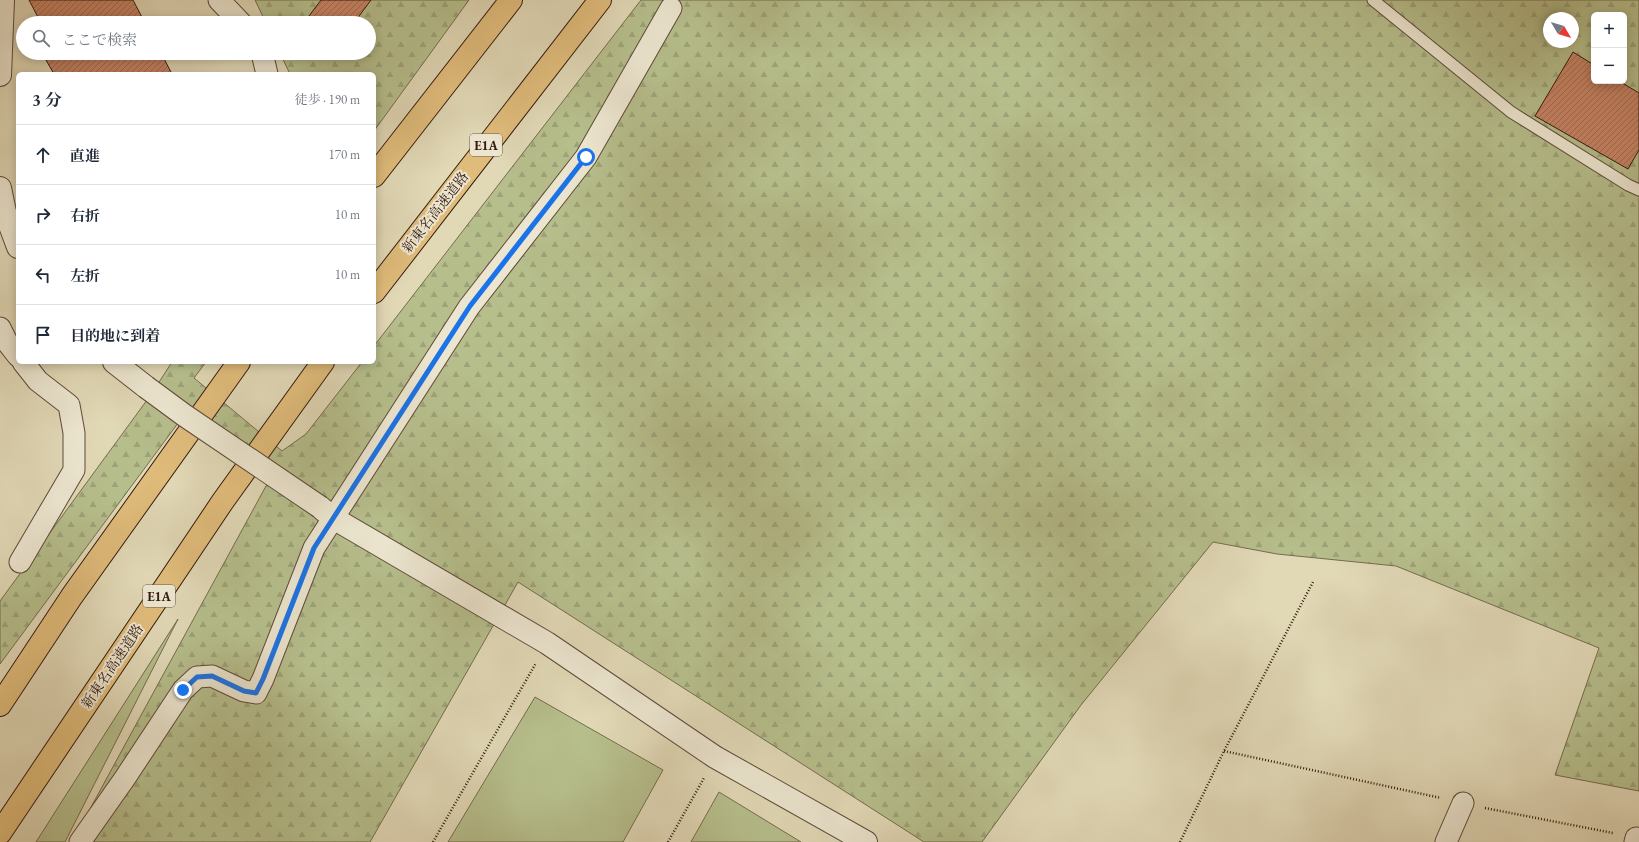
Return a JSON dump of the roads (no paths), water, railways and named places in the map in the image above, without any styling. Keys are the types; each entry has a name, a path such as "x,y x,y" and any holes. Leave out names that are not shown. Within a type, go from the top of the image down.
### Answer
{"highway":[{"path":"376,173 511,0"},
{"name":"新東名高速道路","path":"376,289 600,0"},
{"path":"0,705 72,596 238,364"},
{"name":"新東名高速道路","path":"0,833 223,501 322,364"}],"street":[{"path":"0,75 3,0"},
{"path":"226,3 236,16"},
{"path":"80,842 125,778 183,690 197,677 212,676 244,691 256,693 266,672 314,548 326,512 470,306 586,157 671,8"},
{"path":"264,60 267,72"},
{"path":"0,188 5,212 16,242"},
{"path":"0,328 7,342 16,353"},
{"path":"20,562 74,470 74,433 69,405 38,381 25,364"},
{"path":"117,364 184,415 326,512 547,643 715,757 866,842"},
{"path":"1446,842 1463,803"}],"lane":[{"path":"1373,0 1511,112 1639,190"}]}
